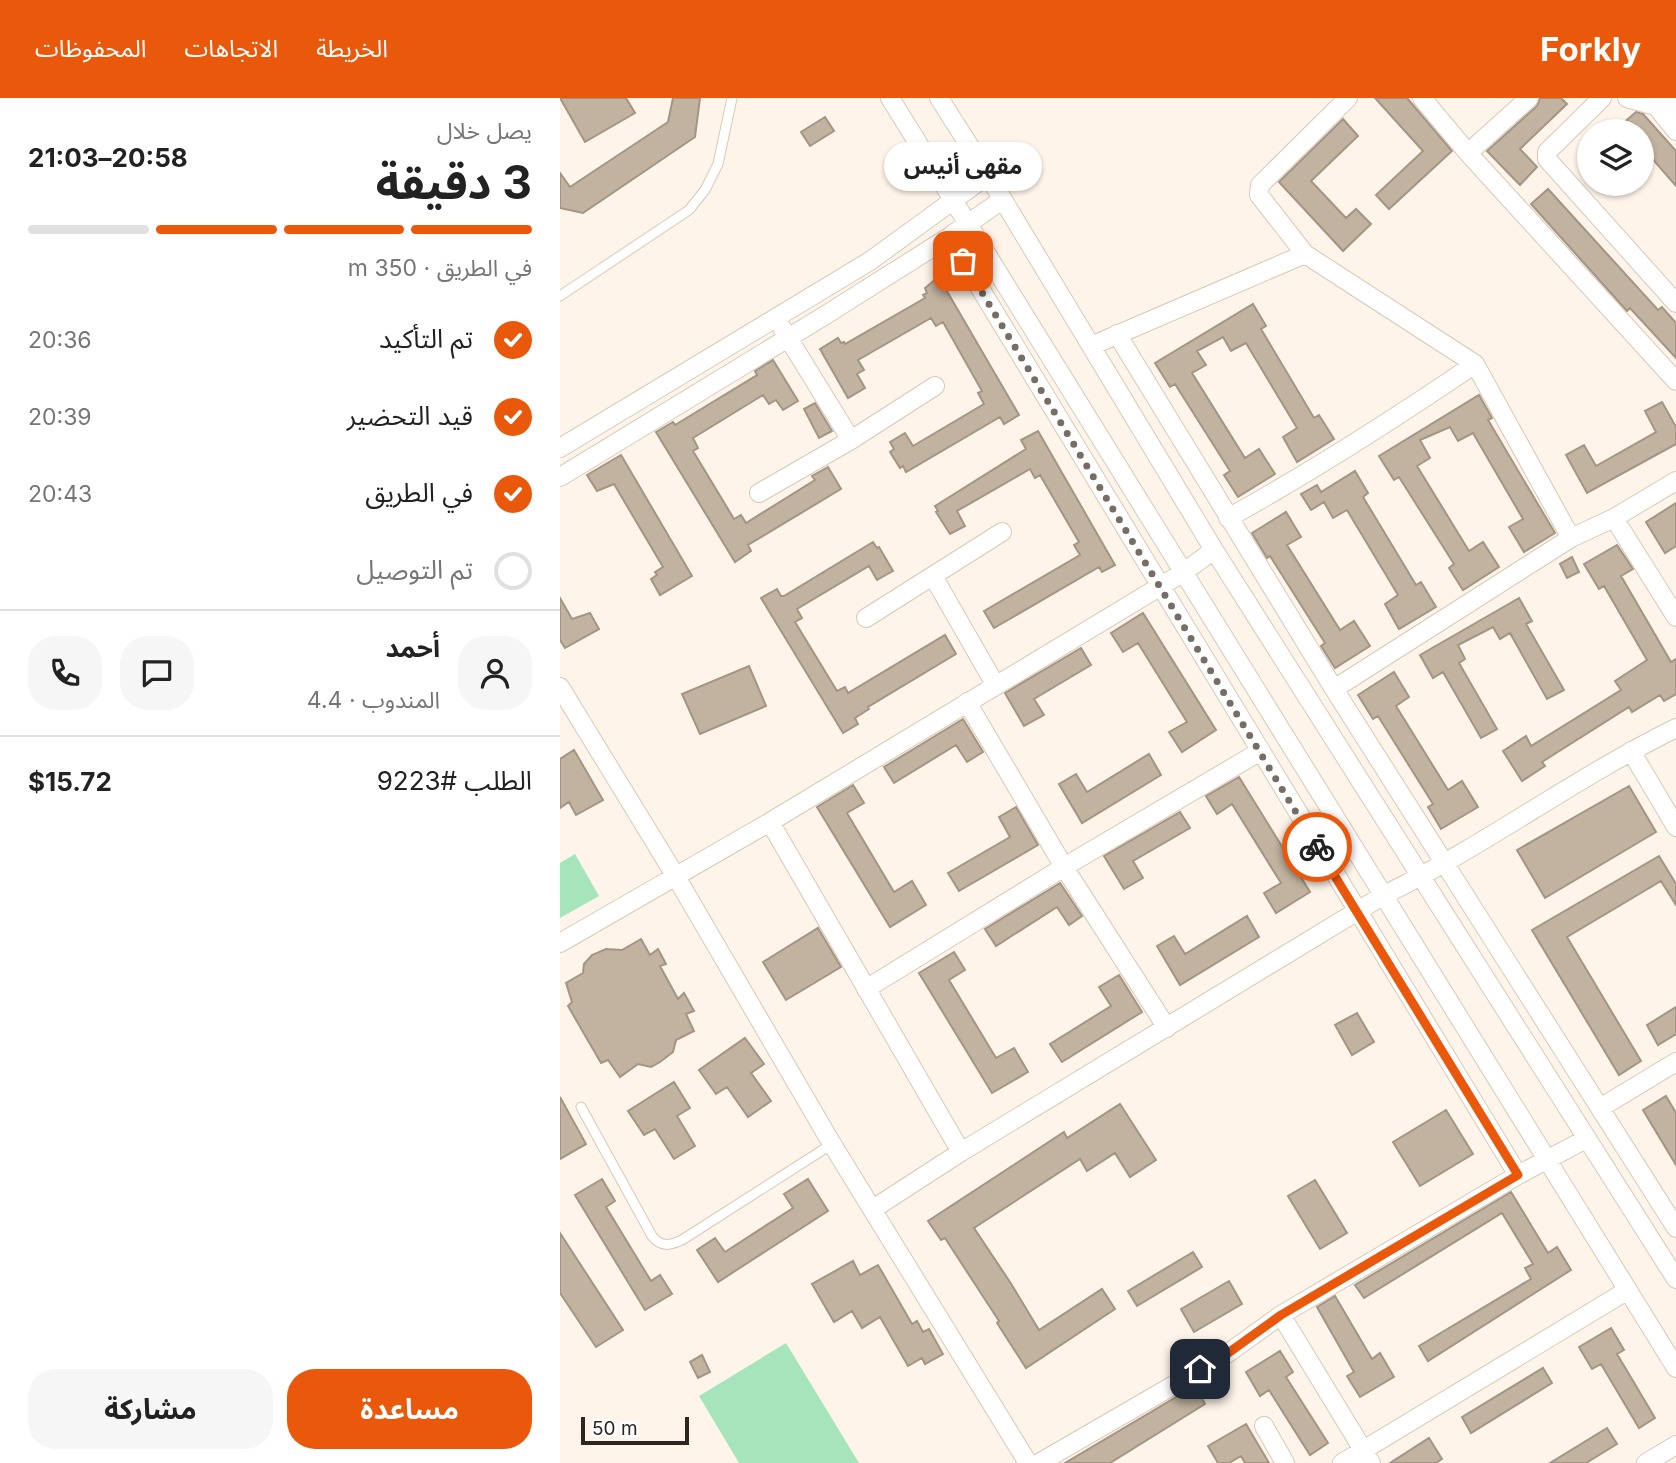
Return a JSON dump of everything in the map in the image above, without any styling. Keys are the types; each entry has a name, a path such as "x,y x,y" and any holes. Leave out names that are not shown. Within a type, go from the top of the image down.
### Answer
{"street":[{"path":"890,98 1676,1368"},
{"path":"939,98 1214,550 1676,1279"},
{"path":"1348,98 1260,185 1259,195 1305,254 1475,364 1572,538"},
{"path":"1422,98 1468,153 1676,381"},
{"path":"1468,153 1529,98"},
{"path":"1602,98 1547,152 1547,159 1676,303"},
{"path":"1628,98 1656,106 1676,107"},
{"path":"1656,106 1676,131"},
{"path":"560,447 870,261 988,175"},
{"path":"560,477 949,237 1002,200"},
{"path":"949,237 1158,586 1518,1175"},
{"path":"1091,346 1305,254"},
{"path":"776,319 851,440"},
{"path":"1117,334 1334,689 1676,1228"},
{"path":"1228,518 1298,480 1359,442 1475,364"},
{"path":"760,493 851,440 935,386"},
{"path":"1334,689 1572,538 1614,518 1676,481"},
{"path":"1614,518 1676,617"},
{"path":"866,618 1003,532"},
{"path":"560,943 770,822 1184,572 1214,550"},
{"path":"933,576 996,686"},
{"path":"560,687 675,875 831,1144 1028,1463"},
{"path":"967,702 1064,867 1167,1028"},
{"path":"873,1209 961,1152 1384,895 1422,876 1631,751 1676,728"},
{"path":"1631,751 1676,827"},
{"path":"866,989 1064,867 1259,752"},
{"path":"770,822 961,1152"},
{"path":"1600,1108 1676,1062"},
{"path":"1038,1463 1224,1356 1281,1315 1518,1175 1586,1139"},
{"path":"1342,1463 1367,1457 1628,1290"},
{"path":"1281,1315 1367,1457"},
{"path":"1264,1426 1286,1463"},
{"path":"1646,1463 1676,1445"}],"lane":[{"path":"560,296 689,210 705,190 718,164 732,98"},
{"path":"581,1107 652,1236 666,1245 682,1240 831,1144"}],"green space":[{"path":"575,854 599,896 560,918 560,863"},
{"path":"786,1343 859,1463 739,1463 699,1396"}],"building":[{"path":"560,98 626,98 635,113 585,142"},
{"path":"673,98 700,98 695,137 583,213 560,208 560,173 570,187 668,122"},
{"path":"1375,98 1407,98 1452,151 1389,209 1376,195 1423,151"},
{"path":"1540,98 1561,98 1567,104 1520,149 1537,167 1520,185 1487,151 1537,106"},
{"path":"1636,112 1647,119 1628,119"},
{"path":"825,117 834,131 810,146 801,132"},
{"path":"1343,119 1358,136 1311,181 1346,218 1356,209 1371,224 1343,251 1279,182"},
{"path":"1654,126 1676,151 1676,186 1654,161"},
{"path":"1548,189 1658,310 1662,307 1676,323 1676,358 1630,308 1627,311 1531,204"},
{"path":"936,279 941,281 1019,415 1004,424 1000,417 906,472 903,466 900,468 890,452 894,449 890,442 905,433 913,446 984,404 978,393 982,391 943,322 936,326 931,318 858,360 864,370 857,374 865,388 848,398 820,349 838,338 845,344 925,298 925,288"},
{"path":"1253,304 1266,326 1261,329 1314,418 1319,415 1334,439 1297,462 1283,437 1297,428 1246,343 1231,351 1223,337 1197,351 1206,365 1192,373 1245,458 1259,449 1275,474 1238,497 1224,475 1230,471 1175,384 1170,387 1155,363"},
{"path":"773,360 798,401 783,410 776,400 769,404 763,395 693,438 698,448 693,451 734,519 741,515 746,523 815,480 812,476 828,467 841,489 748,545 751,551 735,562 656,432 673,422 675,425 757,375 755,371"},
{"path":"1479,395 1492,418 1488,420 1555,533 1524,552 1509,527 1523,519 1473,433 1458,441 1450,427 1420,440 1430,458 1417,466 1469,551 1483,542 1499,567 1463,590 1449,568 1454,564 1399,477 1394,480 1379,456"},
{"path":"1662,402 1676,427 1676,444 1587,493 1566,455 1584,445 1596,466 1656,432 1645,411"},
{"path":"815,403 832,431 819,438 804,409"},
{"path":"1038,431 1115,565 1102,572 1099,567 994,628 984,611 1080,555 1074,545 1079,542 1040,475 1035,478 1030,469 957,511 965,526 950,534 935,506 1026,449 1021,440"},
{"path":"621,455 692,576 660,595 651,579 657,575 655,572 663,567 614,484 597,491 587,475"},
{"path":"1355,471 1368,493 1363,497 1416,585 1421,582 1436,607 1399,629 1385,604 1398,595 1347,510 1333,518 1324,502 1311,510 1301,494 1317,485 1321,492"},
{"path":"1676,503 1676,546 1665,553 1646,522"},
{"path":"1286,512 1301,537 1287,545 1340,630 1354,621 1370,646 1335,668 1321,646 1325,643 1270,556 1267,558 1252,533"},
{"path":"873,542 879,547 893,571 877,580 869,566 797,609 802,618 795,622 837,691 845,687 848,693 945,635 956,654 868,707 869,709 855,718 858,724 843,733 761,598 777,589 781,596 784,596"},
{"path":"1617,545 1633,569 1621,576 1671,662 1676,659 1676,694 1664,701 1660,695 1632,712 1629,707 1542,762 1545,766 1522,781 1503,751 1526,736 1531,746 1621,690 1615,681 1647,660 1604,586 1599,589 1584,564"},
{"path":"1572,557 1579,572 1567,578 1560,564"},
{"path":"560,598 572,619 590,613 599,629 565,648 560,640"},
{"path":"1519,598 1532,621 1526,624 1564,690 1547,699 1510,633 1500,639 1493,627 1458,645 1465,659 1459,663 1497,729 1481,738 1443,672 1433,678 1420,655"},
{"path":"1143,613 1216,730 1182,752 1169,732 1187,722 1138,643 1123,652 1111,633"},
{"path":"1081,648 1091,665 1034,699 1044,715 1024,726 1005,693"},
{"path":"749,666 766,706 700,734 682,694"},
{"path":"1394,672 1409,697 1396,706 1448,790 1462,781 1478,807 1441,829 1428,807 1433,804 1378,716 1373,719 1358,695"},
{"path":"963,719 983,752 967,762 956,745 894,783 884,767"},
{"path":"574,750 603,800 576,815 569,802 560,808 560,759"},
{"path":"1149,754 1161,775 1082,823 1059,784 1076,774 1087,792"},
{"path":"1239,777 1310,892 1276,913 1264,893 1281,883 1232,804 1217,814 1206,796"},
{"path":"853,785 864,803 847,813 894,892 912,881 926,905 890,927 817,807"},
{"path":"1629,786 1656,832 1545,898 1517,850"},
{"path":"1016,807 1038,845 959,891 948,873 1010,837 999,817"},
{"path":"1180,812 1190,828 1133,861 1143,878 1124,889 1104,856"},
{"path":"1659,856 1676,884 1676,905 1661,881 1567,937 1641,1061 1619,1075 1532,930"},
{"path":"1060,883 1082,916 1069,925 1057,907 996,946 985,929"},
{"path":"1247,916 1259,937 1180,985 1157,946 1174,936 1185,954"},
{"path":"818,928 841,967 786,1000 763,962"},
{"path":"641,939 650,955 658,949 666,964 660,966 678,999 684,993 694,1011 686,1014 694,1031 676,1040 673,1052 660,1062 651,1067 638,1064 620,1077 608,1060 601,1063 568,1006 572,1002 566,983 583,973 584,964 592,955 606,949 622,950"},
{"path":"954,952 965,970 949,980 996,1058 1014,1048 1028,1072 992,1093 919,973"},
{"path":"1119,975 1142,1012 1062,1062 1050,1044 1111,1006 1099,987"},
{"path":"1676,1007 1676,1034 1658,1045 1647,1025"},
{"path":"1357,1013 1374,1042 1352,1055 1335,1025"},
{"path":"745,1038 764,1064 751,1073 771,1101 748,1117 727,1087 716,1094 699,1070"},
{"path":"674,1082 690,1108 677,1116 695,1146 674,1159 655,1129 644,1135 628,1111"},
{"path":"1666,1096 1676,1113 1676,1165 1643,1110"},
{"path":"560,1097 586,1144 560,1159"},
{"path":"1120,1104 1156,1160 1130,1177 1115,1153 1087,1171 1080,1159 974,1228 1039,1330 1102,1289 1115,1309 1026,1368 945,1238 941,1240 928,1221 1064,1132 1067,1138"},
{"path":"1446,1110 1473,1154 1420,1186 1393,1142"},
{"path":"602,1179 615,1201 606,1207 651,1281 660,1275 672,1294 645,1310 575,1195"},
{"path":"808,1179 828,1211 718,1282 697,1250 715,1238 725,1252 793,1208 784,1194"},
{"path":"1315,1180 1347,1233 1320,1249 1288,1196"},
{"path":"1511,1192 1548,1253 1557,1247 1571,1270 1428,1361 1419,1346 1531,1279 1525,1268 1533,1264 1502,1213 1364,1298 1355,1285"},
{"path":"560,1233 623,1330 596,1347 560,1293"},
{"path":"1193,1252 1202,1267 1137,1306 1128,1291"},
{"path":"853,1261 860,1275 878,1265 912,1324 917,1321 923,1332 929,1329 943,1354 925,1364 922,1358 908,1366 880,1317 862,1328 852,1311 834,1322 812,1284"},
{"path":"1229,1281 1242,1304 1194,1332 1181,1309"},
{"path":"1335,1296 1372,1359 1380,1353 1394,1377 1360,1397 1347,1376 1354,1372 1317,1307"},
{"path":"1611,1328 1624,1350 1617,1354 1655,1418 1639,1428 1601,1364 1592,1369 1579,1347"},
{"path":"1280,1351 1293,1372 1286,1377 1328,1443 1310,1455 1269,1390 1260,1396 1246,1372"},
{"path":"702,1355 710,1372 698,1378 690,1362"},
{"path":"1543,1368 1552,1383 1471,1433 1462,1417"},
{"path":"1195,1386 1205,1404 1110,1463 1065,1463"},
{"path":"1246,1424 1269,1463 1245,1463 1241,1456 1229,1463 1218,1463 1208,1446"},
{"path":"1607,1428 1617,1444 1586,1463 1550,1463"},
{"path":"1429,1438 1442,1459 1436,1463 1390,1463"}],"way so far":[{"path":"963,261 1317,847"}],"place":[{"name":"مقهى أنيس","path":"963,261"}],"route":[{"path":"1200,1369 1224,1356 1281,1315 1518,1175 1317,847"}]}
